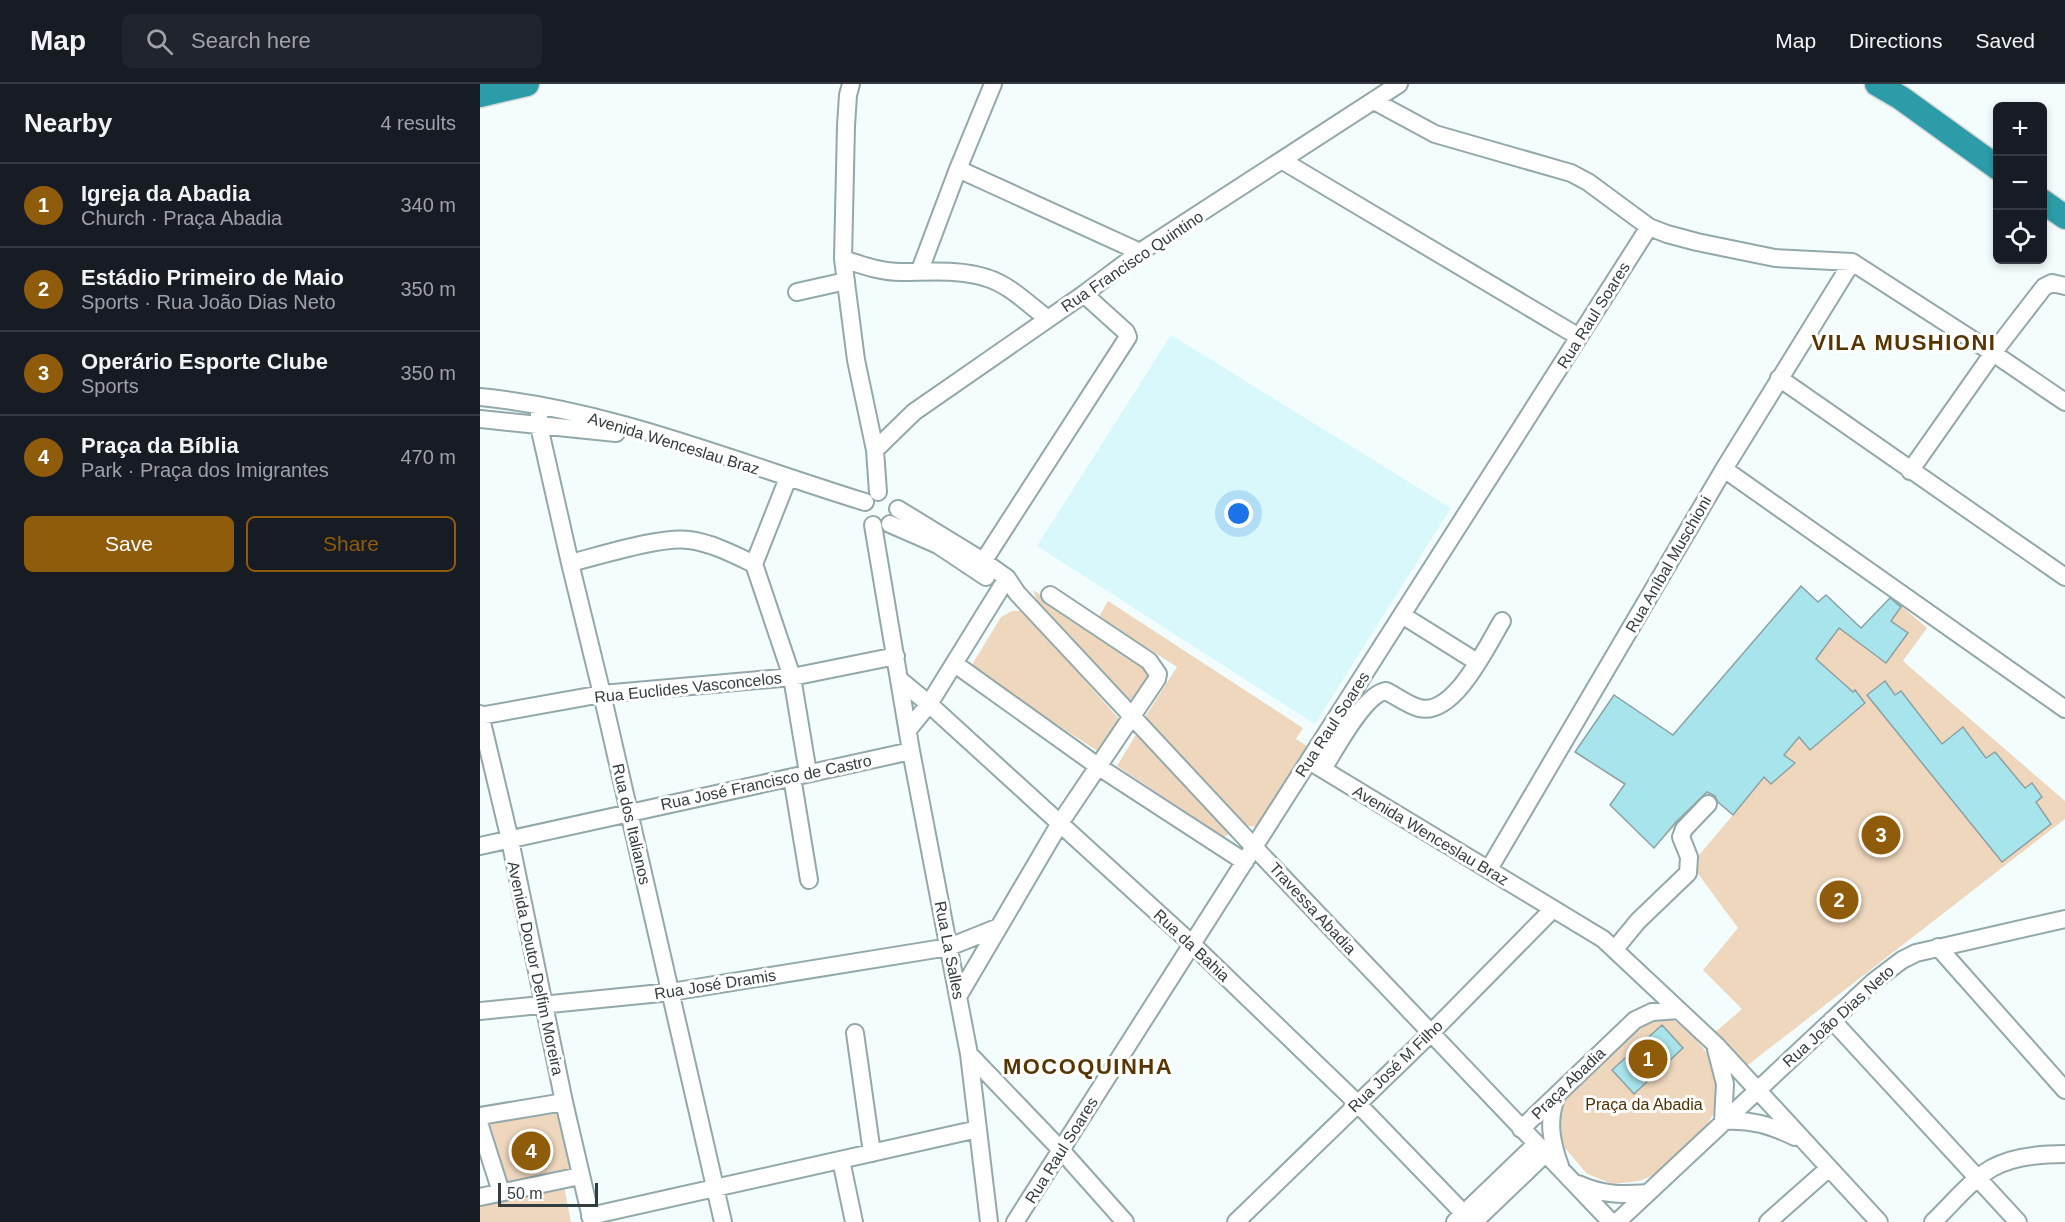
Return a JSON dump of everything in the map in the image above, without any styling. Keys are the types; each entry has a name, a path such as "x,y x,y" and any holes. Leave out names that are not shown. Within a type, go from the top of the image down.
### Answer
{"highway":[{"path":"480,94 527,84"},
{"path":"1877,84 1893,91 1993,164"},
{"path":"2047,204 2065,217"}],"street":[{"name":"Rua La Salles","path":"851,84 846,126 843,259 856,360 875,450 878,511 896,656 911,751 969,1054 989,1222"},
{"path":"921,270 958,169 993,84"},
{"name":"Rua Francisco Quintino","path":"875,450 914,412 1084,294 1140,252 1399,84"},
{"path":"1374,100 1434,134 1571,173 1588,182 1649,227 1697,242 1749,254 1775,258 1852,262 2065,402"},
{"path":"1283,161 1579,337"},
{"path":"958,169 1140,252"},
{"name":"Rua Raul Soares","path":"1016,1222 1254,847 1316,765 1402,615 1649,227"},
{"path":"843,259 876,270 900,272 921,270 987,278 1001,284 1048,319"},
{"name":"Rua Aníbal Muschioni","path":"1489,869 1724,469 1852,262"},
{"path":"796,292 846,281"},
{"path":"1910,471 1993,353 2044,287 2052,283 2065,286"},
{"path":"980,566 1128,337 1126,332 1084,294"},
{"path":"1779,378 2065,578"},
{"name":"Avenida Wenceslau Braz","path":"480,397 539,406 624,424 786,483"},
{"name":"Rua dos Italianos","path":"539,406 538,426 723,1222"},
{"name":"Avenida Wenceslau Braz","path":"480,418 538,426 621,433 878,511 980,566"},
{"path":"1724,469 2065,709"},
{"path":"786,483 754,564 792,677 809,880"},
{"path":"570,563 670,540 688,540 721,549 754,564"},
{"name":"Travessa Abadia","path":"980,566 1017,593 1254,847 1611,1222"},
{"path":"908,730 929,704 955,664 1004,582"},
{"path":"959,995 1060,823 1100,767 1157,679 1157,670 1149,661 1050,595"},
{"path":"1402,615 1477,662"},
{"path":"1316,765 1378,693 1386,691 1419,708 1432,708 1443,704 1466,681 1502,621"},
{"name":"Rua Euclides Vasconcelos","path":"480,715 602,694 792,677 896,656"},
{"path":"955,664 1100,767 1245,862"},
{"name":"Rua da Bahia","path":"900,680 1192,944 1357,1103 1466,1220"},
{"name":"Avenida Doutor Delfim Moreira","path":"480,715 510,840 579,1176 591,1219"},
{"name":"Rua José Francisco de Castro","path":"480,846 911,751"},
{"name":"Avenida Wenceslau Braz","path":"1316,765 1582,925 1615,949 1679,1010"},
{"path":"1615,949 1638,921 1688,873 1689,857 1681,837 1684,829 1708,804"},
{"name":"Rua José M Filho","path":"1236,1222 1431,1033 1553,909"},
{"name":"Rua João Dias Neto","path":"1723,1121 1873,982 1902,960 1916,953 1938,947 2065,919"},
{"name":"Rua José Dramis","path":"480,1011 671,992 949,947 999,927"},
{"path":"1938,947 2065,1090"},
{"path":"1679,1010 1716,1045 1879,1222"},
{"name":"Praça Abadia","path":"1521,1129 1635,1020 1652,1012 1679,1010"},
{"path":"1832,1020 2018,1222"},
{"path":"855,1033 872,1153"},
{"path":"1716,1045 1725,1084 1723,1121"},
{"path":"969,1054 1061,1150 1125,1222"},
{"path":"1557,1094 1551,1109 1550,1133 1561,1168"},
{"path":"480,1116 564,1102"},
{"path":"1617,1222 1723,1121 1760,1122 1803,1141"},
{"path":"480,1126 501,1192"},
{"path":"591,1219 715,1188 978,1129"},
{"path":"1466,1220 1541,1148"},
{"path":"1933,1222 1978,1178 1993,1168 2044,1155 2065,1154"},
{"path":"841,1160 855,1222"},
{"path":"1768,1222 1829,1168"},
{"path":"480,1197 579,1176"},
{"path":"1574,1182 1595,1192 1647,1193"}],"shaded area":[{"path":"1171,335 1451,508 1315,724 1037,546"}],"green space":[{"path":"1801,586 1818,602 1826,595 1861,628 1891,597 1927,628 1903,661 2065,801 2065,819 1744,1068 1712,1035 1742,1009 1703,970 1738,928 1696,871 1694,861 1733,815 1707,793 1654,848 1610,805 1624,784 1575,752 1614,695 1673,735"},
{"path":"1033,590 1145,667 1151,679 1135,700 1126,699 1038,604"},
{"path":"1108,601 1303,728 1296,739 1312,749 1259,827 1245,824 1145,717 1177,667 1099,617"},
{"path":"1012,611 1021,611 1028,617 1121,721 1102,754 970,668 1001,617"},
{"path":"1138,731 1227,829 1228,835 1224,837 1117,766"},
{"name":"Praça da Abadia","path":"1673,1020 1688,1029 1714,1062 1719,1104 1705,1128 1657,1174 1639,1181 1613,1184 1587,1174 1565,1148 1558,1130 1559,1106 1638,1029 1654,1021"},
{"path":"564,1102 580,1176 501,1192 480,1116"},
{"path":"564,1186 571,1222 480,1222 480,1204"}],"building":[{"path":"1801,586 1818,602 1826,595 1861,628 1890,598 1901,607 1891,621 1908,633 1886,663 1839,628 1816,659 1853,692 1855,690 1865,703 1810,750 1799,737 1784,755 1795,763 1771,784 1764,777 1733,815 1718,802 1715,796 1707,792 1676,822 1654,848 1610,805 1625,784 1575,752 1614,695 1673,735"},
{"path":"1885,681 1895,695 1901,691 1942,744 1963,727 1986,758 1995,752 2025,788 2032,783 2042,797 2036,802 2051,824 2002,862 1867,695"},
{"path":"1662,1025 1683,1048 1634,1094 1612,1070"}],"place":[{"name":"Operário Esporte Clube","path":"1881,835"},
{"name":"Estádio Primeiro de Maio","path":"1839,900"},
{"name":"Igreja da Abadia","path":"1648,1059"},
{"name":"Praça da Bíblia","path":"531,1151"}],"district":[{"name":"VILA MUSHIONI","path":"1904,342"},
{"name":"MOCOQUINHA","path":"1088,1066"}]}
